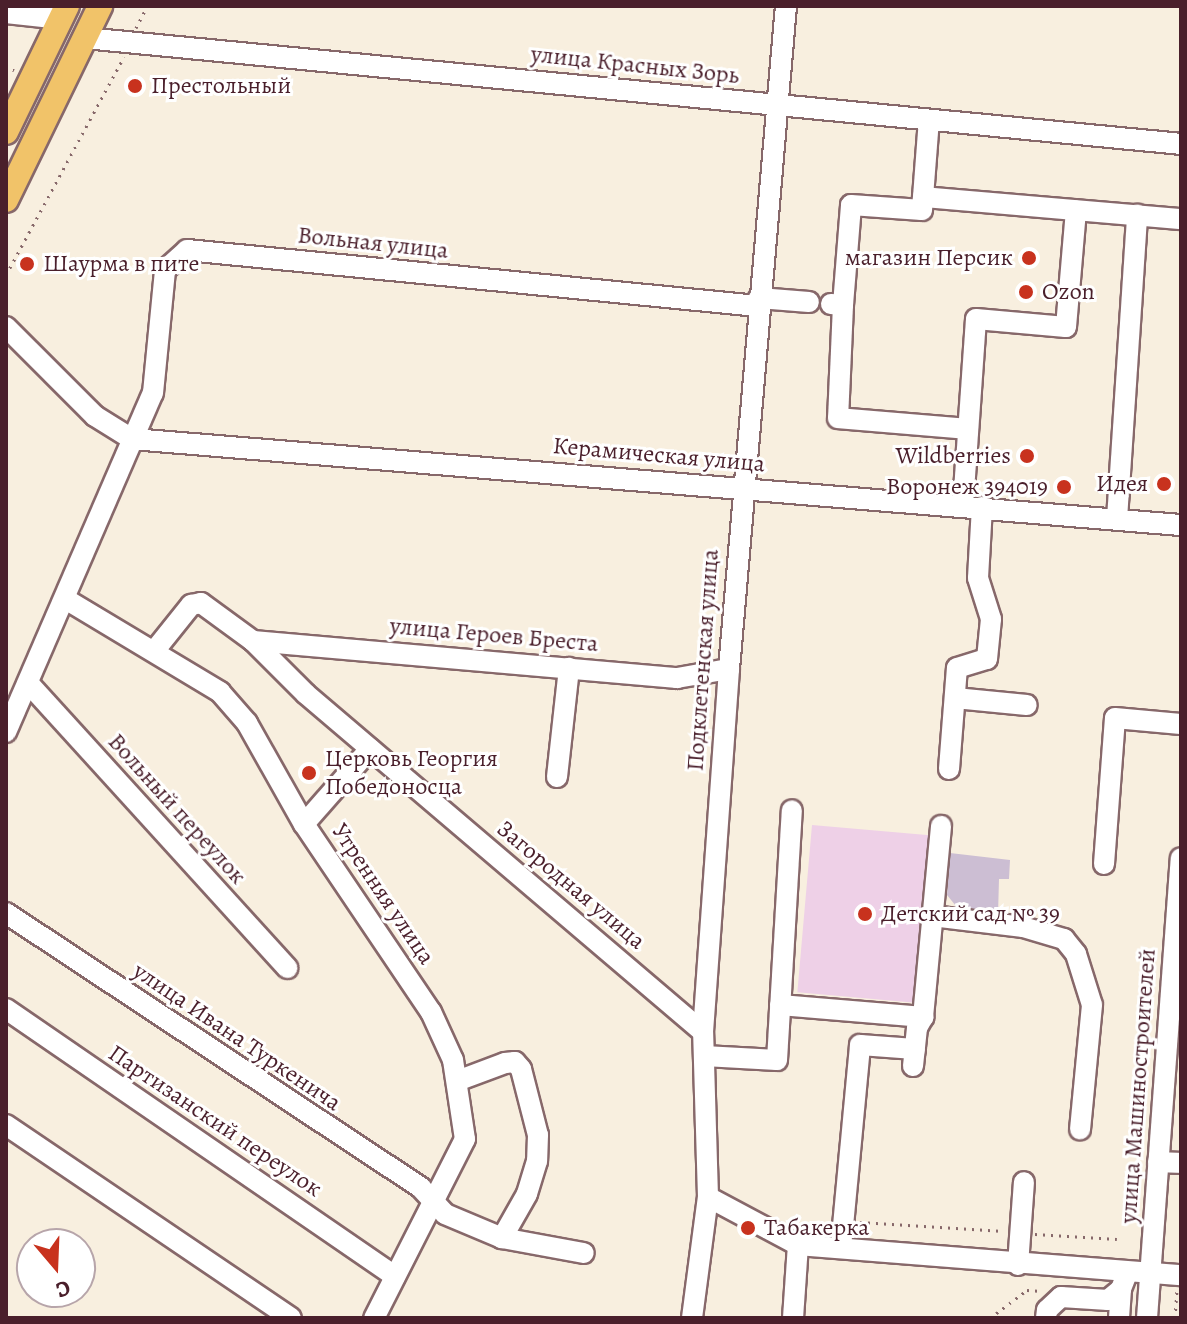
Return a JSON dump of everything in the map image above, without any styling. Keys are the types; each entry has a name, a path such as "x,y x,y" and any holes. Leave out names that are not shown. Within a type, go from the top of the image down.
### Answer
{"main road":[{"path":"6,200 100,6"},
{"path":"6,132 64,12"}],"street":[{"name":"Подклетенская улица","path":"692,1318 708,1197 703,1032 742,487 786,6"},
{"path":"17,11 64,12"},
{"name":"улица Красных Зорь","path":"85,38 1181,144"},
{"path":"929,120 922,210 851,205 837,305 838,418 968,429"},
{"path":"923,197 1181,219"},
{"path":"949,769 957,668 987,659 991,619 978,578 968,429 976,319 1066,327 1076,210"},
{"path":"1117,519 1137,215"},
{"name":"Вольная улица","path":"132,439 153,393 165,270 187,250 758,302 809,302"},
{"path":"6,327 95,416 132,439 67,600 6,732"},
{"name":"Керамическая улица","path":"132,439 1181,525"},
{"name":"Утренняя улица","path":"67,600 155,650 220,692 255,736 304,824 431,1012 457,1081 465,1139 435,1206 374,1318"},
{"name":"Загородная улица","path":"155,650 191,605 201,603 253,641 370,749 703,1032"},
{"name":"улица Героев Бреста","path":"253,641 677,678 729,669"},
{"path":"292,680 317,647"},
{"path":"557,777 569,668"},
{"name":"Вольный переулок","path":"29,684 287,968"},
{"path":"955,698 1027,705"},
{"path":"1104,864 1115,718 1181,724"},
{"path":"304,824 370,749"},
{"path":"704,1056 777,1060 792,810"},
{"path":"841,1247 860,1045 914,1058 923,1017 941,826"},
{"name":"улица Машиностроителей","path":"1147,1318 1178,946 1181,868"},
{"name":"улица Ивана Туркенича","path":"6,913 421,1188 435,1206"},
{"path":"932,916 1023,927 1064,939 1076,954 1092,1005 1080,1129"},
{"path":"780,1005 923,1017"},
{"name":"Партизанский переулок","path":"6,1009 395,1276"},
{"path":"457,1081 505,1063 515,1062 521,1069 538,1135 537,1161 527,1194 502,1238"},
{"path":"6,1125 291,1318"},
{"path":"1158,1162 1181,1163"},
{"path":"1018,1265 1023,1233 1024,1182"},
{"path":"708,1197 798,1245 1018,1265 1124,1281 1150,1274 1179,1283"},
{"path":"435,1206 502,1238 584,1253"},
{"path":"793,1318 798,1245"},
{"path":"1046,1318 1047,1310 1061,1297 1108,1300 1124,1281"},
{"path":"1119,1318 1124,1281"}],"path":[{"path":"6,275 147,6"},
{"path":"6,66 14,70"},
{"path":"844,1221 1117,1239"},
{"path":"1175,1318 1179,1283"},
{"path":"990,1318 1027,1290 1061,1297"}],"shaded area":[{"name":"Детский сад № 39","path":"812,825 933,836 918,1003 797,992"},
{"path":"950,853 1010,860 1009,879 999,879 998,915 960,911 947,895"}],"place":[{"name":"Престольный","path":"135,86"},
{"name":"магазин Персик","path":"1029,258"},
{"name":"Шаурма в пите","path":"27,264"},
{"name":"Ozon","path":"1026,292"},
{"name":"Wildberries","path":"1027,456"},
{"name":"Идея","path":"1164,484"},
{"name":"Воронеж 394019","path":"1064,487"},
{"name":"Церковь Георгия Победоносца","path":"309,773"},
{"name":"Детский сад № 39","path":"865,914"},
{"name":"Табакерка","path":"748,1228"}]}
